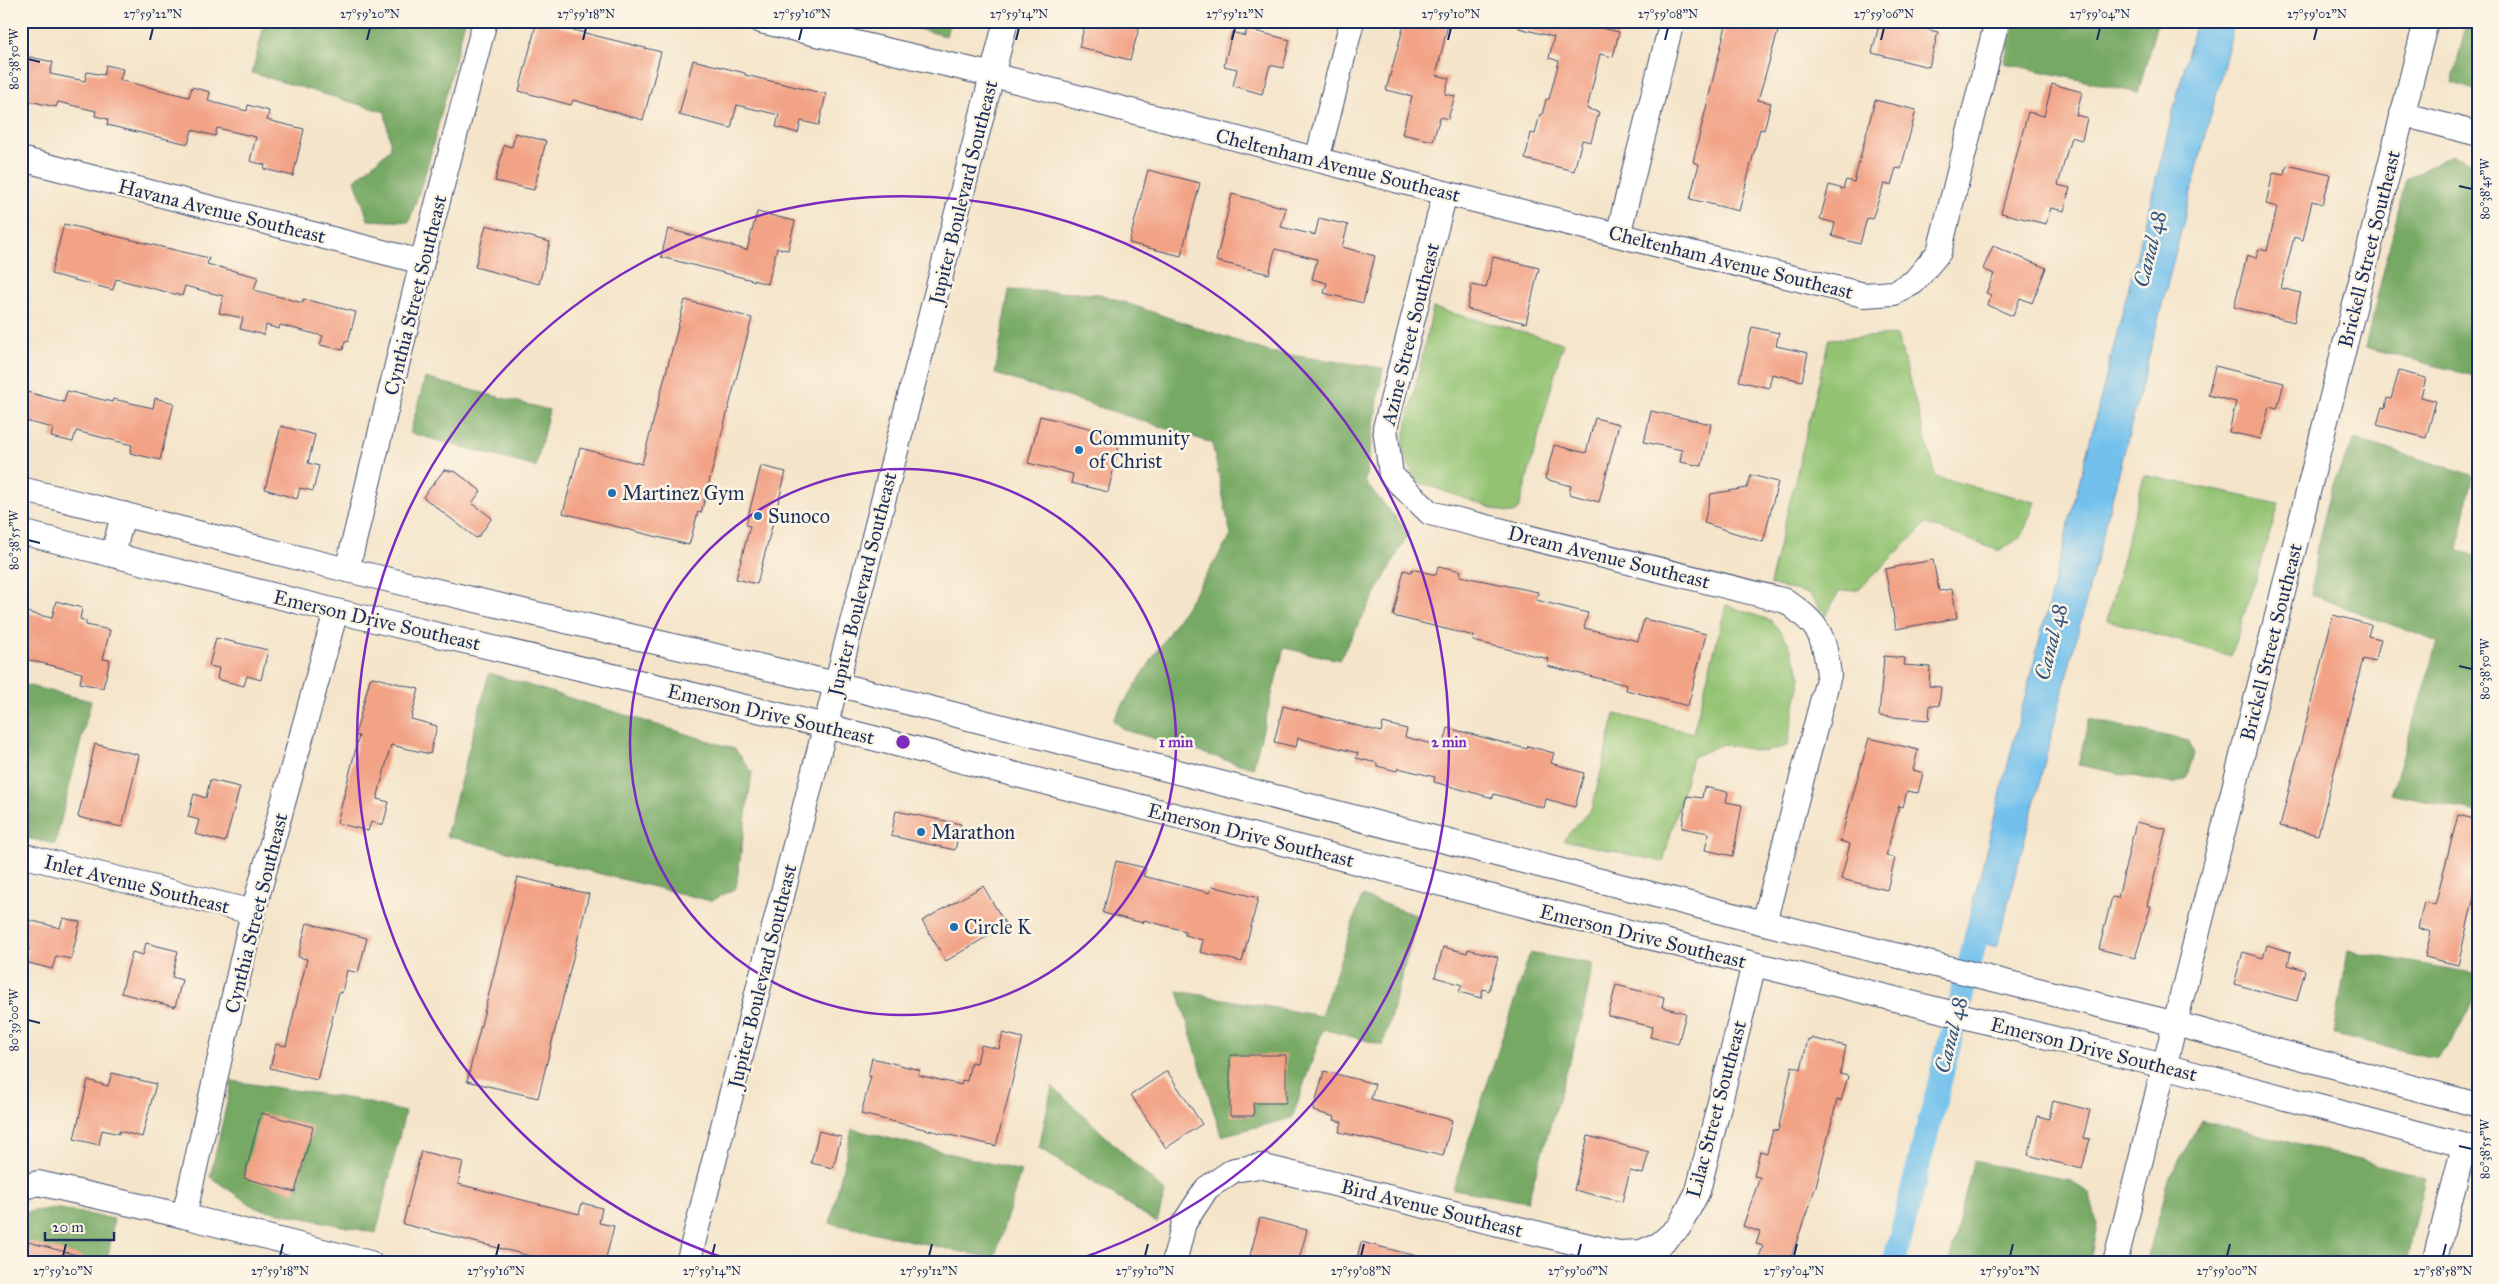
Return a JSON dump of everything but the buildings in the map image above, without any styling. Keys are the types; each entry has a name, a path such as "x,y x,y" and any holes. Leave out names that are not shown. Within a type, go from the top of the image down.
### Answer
{"street":[{"name":"Cynthia Street Southeast","path":"347,570 422,262 485,21"},
{"name":"Cheltenham Avenue Southeast","path":"761,21 993,75 1445,193 1864,295 1894,293 1914,282 1938,252 1997,21"},
{"name":"Jupiter Boulevard Southeast","path":"688,1263 1006,21"},
{"path":"1317,160 1352,21"},
{"path":"1618,235 1672,21"},
{"name":"Brickell Street Southeast","path":"2114,1263 2176,1024 2426,21"},
{"path":"2402,114 2478,134"},
{"name":"Havana Avenue Southeast","path":"21,159 422,262"},
{"name":"Azine Street Southeast","path":"1391,475 1385,428 1445,193"},
{"name":"Dream Avenue Southeast","path":"1391,475 1430,513 1786,601 1807,616 1825,642 1829,676 1764,923"},
{"name":"Emerson Drive Southeast","path":"21,488 347,570 836,684 1764,923 2477,1100"},
{"path":"113,555 123,514"},
{"name":"Emerson Drive Southeast","path":"21,532 336,611 826,726 1754,964 2164,1066 2471,1147"},
{"name":"Cynthia Street Southeast","path":"184,1216 253,912 336,611"},
{"name":"Inlet Avenue Southeast","path":"21,855 253,912"},
{"name":"Lilac Street Southeast","path":"1660,1244 1679,1227 1698,1192 1754,964"},
{"path":"2434,1263 2471,1147"},
{"name":"Bird Avenue Southeast","path":"1174,1263 1184,1223 1207,1188 1234,1170 1260,1166 1618,1253 1642,1252 1660,1244"},
{"path":"21,1188 38,1183 184,1216 370,1263"}],"green space":[{"path":"265,21 465,21 427,168 409,222 368,220 355,180 391,148 385,112 252,73"},
{"path":"887,21 950,21 946,36"},
{"path":"2015,21 2149,21 2157,23 2138,93 2004,63"},
{"path":"2467,21 2478,21 2478,91 2452,83"},
{"path":"2451,155 2478,166 2478,377 2365,347 2406,179"},
{"path":"1009,290 1100,294 1269,352 1383,368 1365,482 1409,533 1339,660 1284,648 1253,768 1125,730 1113,720 1231,536 1212,443 995,374"},
{"path":"1433,308 1563,343 1519,509 1514,513 1506,513 1415,481 1402,447"},
{"path":"1897,335 1936,477 2035,502 2022,536 2000,551 1926,524 1858,590 1839,591 1826,616 1809,594 1770,584 1829,339"},
{"path":"425,378 549,410 536,467 410,433"},
{"path":"2354,439 2472,475 2458,550 2478,557 2478,812 2391,794 2438,642 2312,595 2316,552 2332,486"},
{"path":"2144,475 2279,504 2231,656 2107,620"},
{"path":"1726,605 1772,621 1788,642 1801,676 1787,746 1764,752 1723,744 1692,757 1663,862 1563,840 1592,808 1615,714 1693,733"},
{"path":"489,673 735,749 752,772 736,888 711,901 446,836"},
{"path":"21,684 91,701 55,844 21,837"},
{"path":"2089,719 2189,741 2194,754 2186,779 2173,784 2078,765"},
{"path":"1362,896 1418,916 1383,1045 1323,1029 1292,1118 1221,1136 1178,991 1321,1016"},
{"path":"2348,951 2478,974 2474,997 2465,1019 2438,1059 2334,1034"},
{"path":"1530,953 1593,964 1580,1028 1527,1202 1453,1189"},
{"path":"232,1081 354,1099 405,1112 376,1233 256,1208 210,1177"},
{"path":"1052,1086 1165,1192 1157,1223 1039,1148"},
{"path":"2202,1120 2426,1177 2406,1263 2146,1263 2170,1176"},
{"path":"852,1129 1021,1171 994,1259 830,1223"},
{"path":"1973,1161 2069,1180 2090,1194 2097,1224 2090,1263 1949,1263"},
{"path":"54,1208 114,1219 107,1263 21,1263 21,1213"}],"water":[{"path":"2196,21 2235,21 1997,947 1964,938"}],"waterway":[{"name":"Canal 48","path":"1894,1263 1983,910"}],"place":[{"name":"Community of Christ","path":"1079,450"},
{"name":"Martinez Gym","path":"612,493"},
{"name":"Sunoco","path":"758,516"},
{"name":"Marathon","path":"921,832"},
{"name":"Circle K","path":"954,927"}]}
